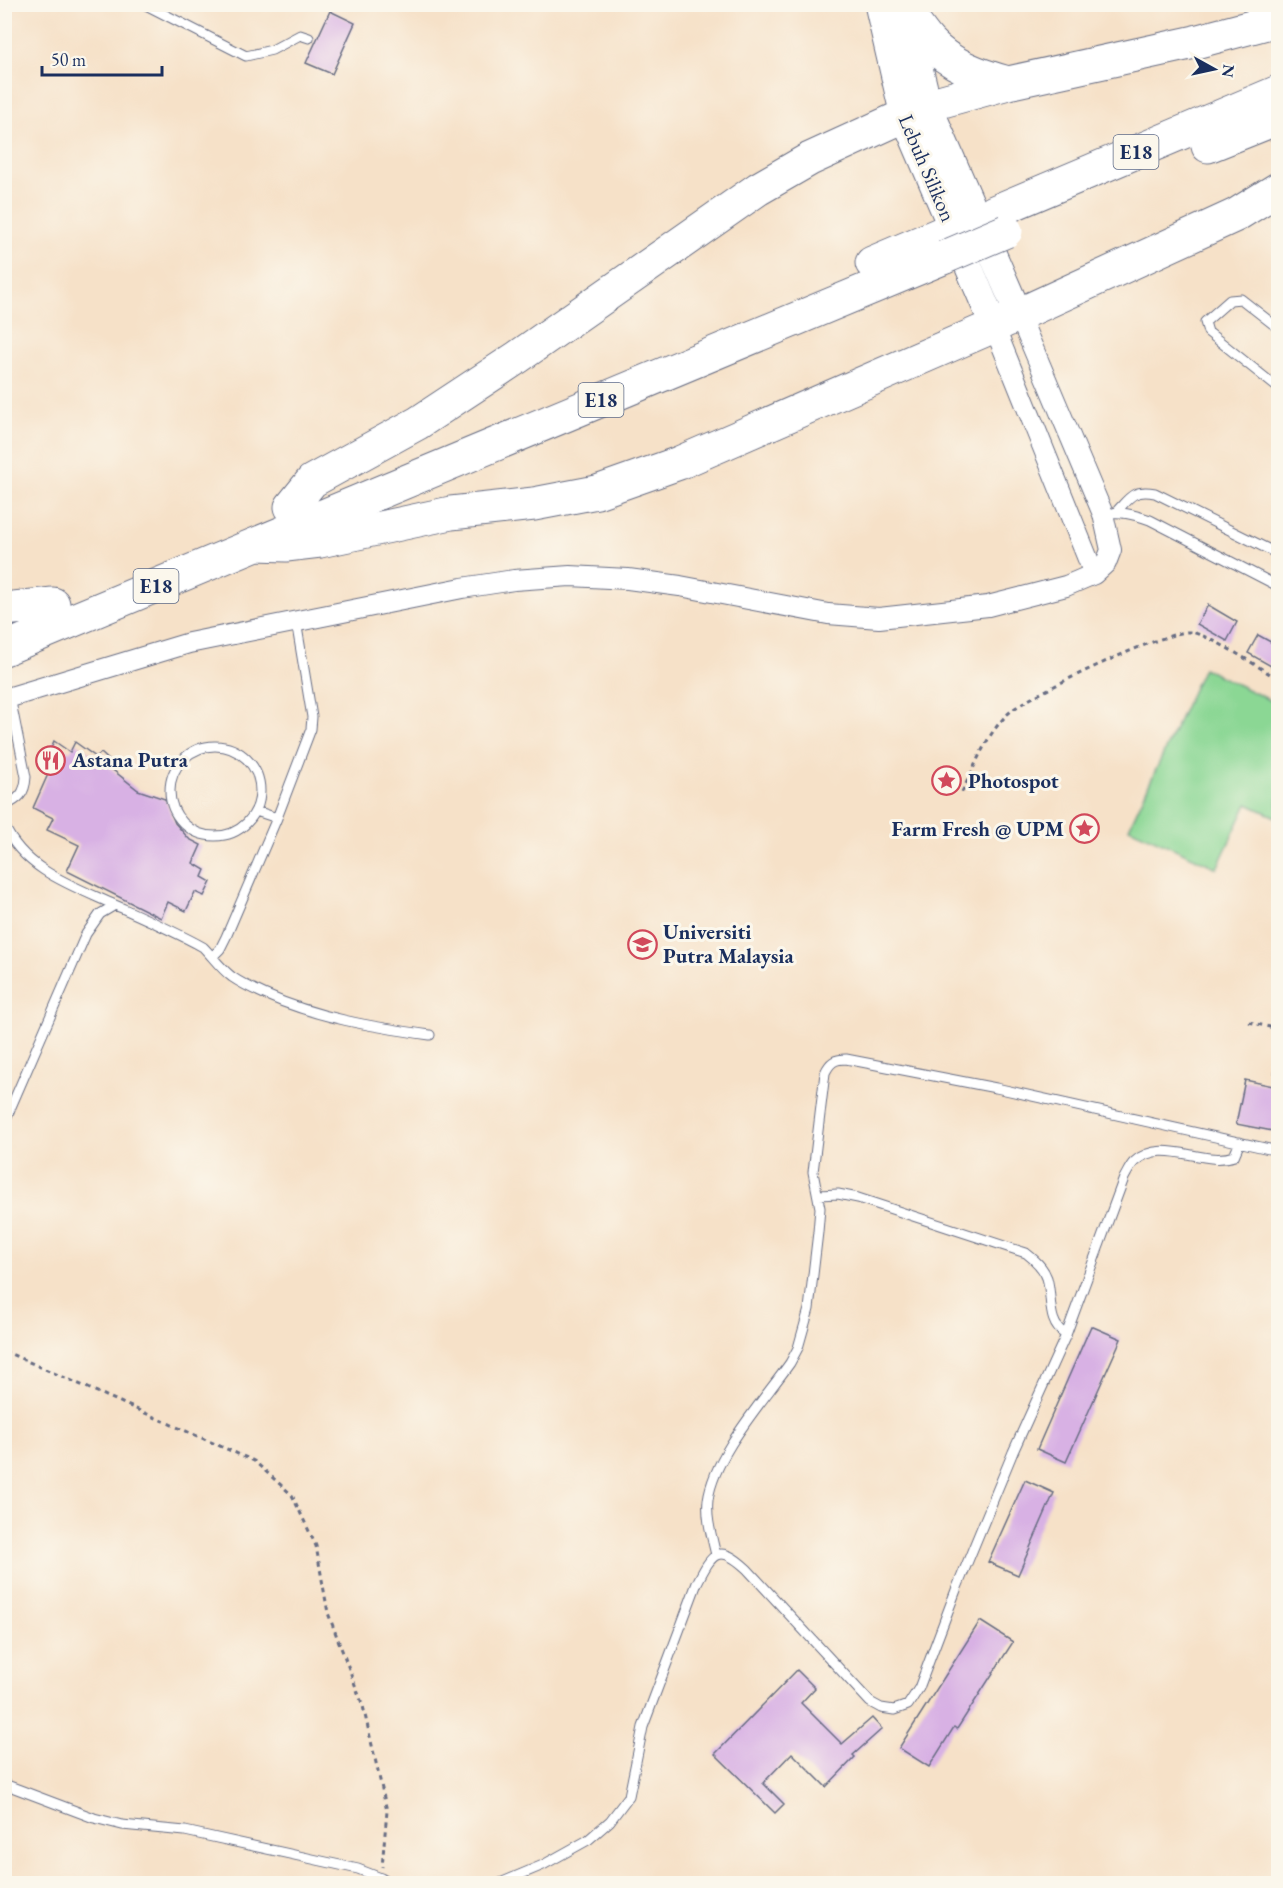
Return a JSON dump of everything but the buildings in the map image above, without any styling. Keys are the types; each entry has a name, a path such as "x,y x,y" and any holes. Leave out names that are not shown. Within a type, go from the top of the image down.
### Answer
{"highway":[{"path":"895,6 929,42 950,60 979,75 1008,83"},
{"path":"291,507 312,481 418,423 518,357 758,189 810,159 916,111 1008,83 1195,42 1278,20"},
{"name":"E18","path":"4,649 257,544 943,246 1278,92"},
{"name":"E18","path":"1000,221 1278,118"},
{"path":"257,544 286,545 320,541 451,513 534,504 597,492 679,463 1006,320 1236,215 1278,189"},
{"name":"E18","path":"4,627 52,604 291,507 943,246"},
{"path":"4,609 52,604"}],"street":[{"name":"Lebuh Silikon","path":"895,6 916,111 1006,320"},
{"path":"7,698 189,643 462,588 514,580 570,576 628,579 680,586 828,614 879,618 988,606 1066,586 1094,574 1106,563 1111,550 1109,513 1006,320"},
{"path":"1006,320 1094,574"}],"lane":[{"path":"144,4 246,56 272,50 300,35 309,38"},
{"path":"1278,328 1241,299 1230,300 1205,322 1208,332 1278,388"},
{"path":"1109,513 1134,493 1144,491 1155,493 1278,554"},
{"path":"1109,513 1132,514 1150,520 1278,586"},
{"path":"213,956 220,949 226,937 277,818 311,729 312,717 296,621"},
{"path":"4,806 17,800 25,790 26,777 7,698"},
{"path":"212,745 227,747 242,753 253,765 260,779 261,795 256,811 247,824 234,833 219,837 203,835 189,828 177,817 171,803 170,787 174,771 183,758 196,749 212,745"},
{"path":"256,811 277,818"},
{"path":"4,825 11,839 25,856 51,875 203,947 213,956 219,966 233,978 249,987 281,1001 356,1023 430,1035"},
{"path":"4,1123 86,934 100,914 115,905"},
{"path":"716,1555 708,1522 708,1502 712,1481 721,1460 798,1348 809,1309 818,1232 819,1196 813,1172 825,1073 829,1064 837,1059 846,1059 996,1088 1278,1151"},
{"path":"498,1884 543,1865 588,1840 610,1821 629,1796 647,1716 697,1583 709,1561 716,1555 726,1554 735,1558 747,1569 870,1702 881,1708 894,1710 908,1704 920,1688 956,1590 1004,1473 1066,1335 1124,1178 1134,1162 1148,1155 1173,1152 1223,1160 1234,1156 1240,1142"},
{"path":"819,1196 838,1194 858,1198 1026,1252 1039,1263 1047,1277 1055,1325 1066,1335"},
{"path":"4,1784 94,1818 122,1826 185,1831 357,1869 391,1884"}],"path":[{"path":"962,792 988,736 1011,711 1036,695 1152,641 1189,632 1207,638 1278,678"},
{"path":"1249,1022 1278,1029"},
{"path":"1275,1074 1278,1056"},
{"path":"4,1351 254,1461 292,1495 316,1546 328,1613 363,1706 387,1811 381,1878"}],"green space":[{"path":"1203,668 1278,704 1278,818 1247,804 1217,868 1129,828"}],"place":[{"name":"Astana Putra","path":"51,760"},
{"name":"Photospot","path":"947,781"},
{"name":"Farm Fresh @ UPM","path":"1085,829"},
{"name":"Universiti Putra Malaysia","path":"642,944"}]}
